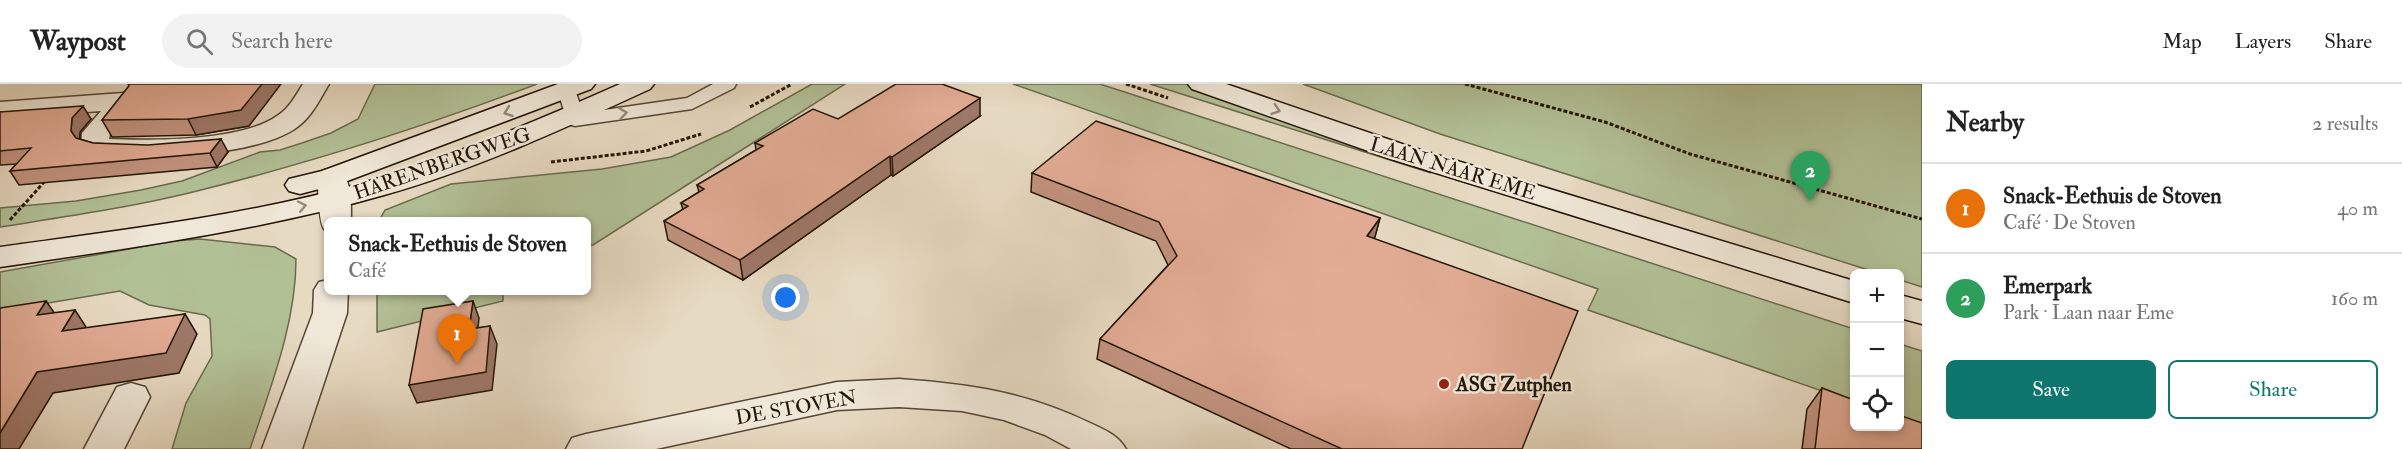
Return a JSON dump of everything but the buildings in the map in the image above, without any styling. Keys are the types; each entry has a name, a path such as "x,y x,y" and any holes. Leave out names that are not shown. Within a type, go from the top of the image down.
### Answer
{"street":[{"path":"72,104 93,84"},
{"path":"0,110 123,101 96,133 96,144 110,148 241,141 280,128 291,120 316,84"},
{"name":"HARENBERGWEG","path":"0,257 207,227 334,199 462,160 505,144 574,96 641,84"},
{"name":"LAAN NAAR EME","path":"1201,84 1401,153 1850,291"},
{"name":"LAAN NAAR EME","path":"1265,84 1707,246"},
{"path":"282,449 330,313 331,295"},
{"path":"1904,308 1922,313"},
{"name":"DE STOVEN","path":"586,449 837,396 898,393 962,397 1011,407 1059,424 1106,449"},
{"path":"104,449 131,397"}],"lane":[{"path":"574,96 575,120 692,104 727,84"}],"path":[{"path":"1465,84 1605,122 1690,154 1922,219"},
{"path":"8,222 60,164 96,144"}],"green space":[{"path":"375,84 537,84 364,144 233,182 142,203 0,227 0,208 76,201 182,181 260,152 280,150 331,133 358,119"},
{"path":"812,84 845,84 593,245 591,245 591,217 381,217 385,210 451,184 602,169 671,157 730,130"},
{"path":"1013,84 1100,84 1850,328 1850,401 1588,310 1598,289"},
{"path":"1150,84 1187,84 1431,173"},
{"path":"1303,84 1922,84 1922,287 1904,281 1904,269 1865,269 1440,134"},
{"path":"200,239 275,247 296,259 292,308 287,332 250,449 172,449 186,403 212,356 210,319 205,315 149,305 120,291 0,311 0,272 174,241"},
{"path":"377,295 503,295 503,301 377,332"},
{"path":"1904,345 1922,351 1922,425 1904,419"}],"place":[{"name":"Emerpark","path":"1810,201"},
{"name":"Snack-Eethuis de Stoven","path":"457,364"},
{"name":"ASG Zutphen","path":"1444,384"}]}
